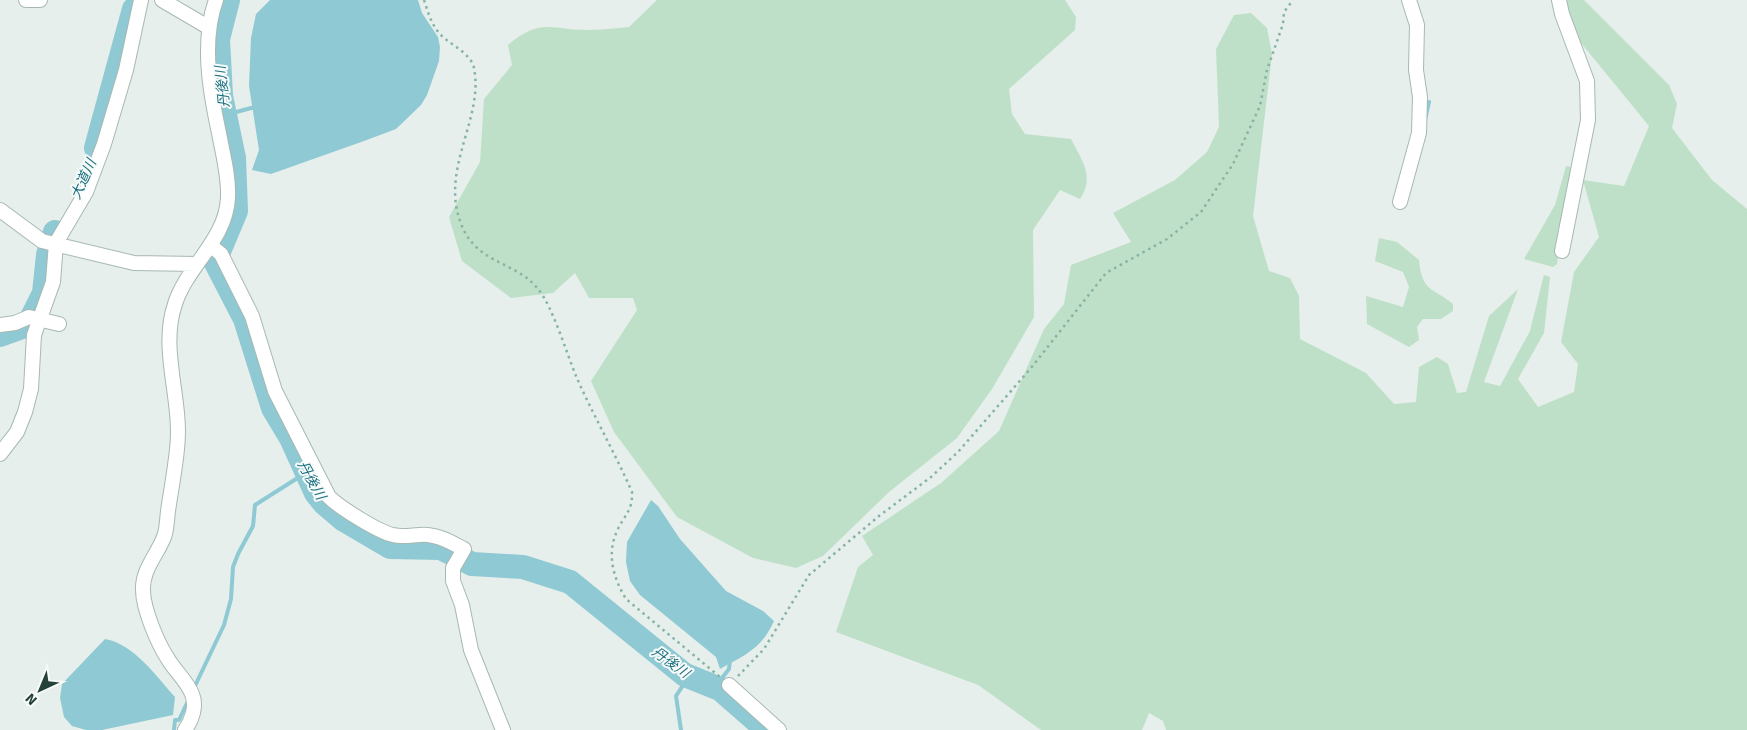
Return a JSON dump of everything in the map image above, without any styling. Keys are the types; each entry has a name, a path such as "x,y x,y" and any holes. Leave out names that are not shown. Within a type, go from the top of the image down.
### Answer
{"street":[{"path":"26,0 40,0"},
{"path":"0,454 17,432 31,389 34,317 53,282 52,242 86,192 104,144 126,70 141,0"},
{"path":"162,0 208,27"},
{"path":"185,730 192,721 194,706 192,694 167,658 154,629 143,590 146,570 164,536 177,449 179,420 169,325 175,302 197,264 216,250 228,198 226,170 212,102 208,27 216,0"},
{"path":"1400,202 1418,133 1420,96 1416,70 1417,25 1409,0"},
{"path":"1559,0 1562,14 1587,81 1588,120 1562,251"},
{"path":"0,210 28,230 52,242 134,263 197,264"},
{"path":"216,250 252,316 276,391 329,497 337,505 390,535 428,535 442,538 464,549 453,568 453,581 462,605 471,650 503,730"},
{"path":"0,325 34,317 59,324"},
{"path":"729,686 779,730"}],"path":[{"path":"424,0 430,19 441,34 465,54 474,66 476,89 456,168 456,189 460,220 469,239 490,260 520,273 538,289 577,377 632,492 633,504 616,532 612,551 611,566 618,585 626,599 718,676"},
{"path":"729,686 764,649 809,575 879,516 931,477 958,452 1031,368 1106,273 1167,239 1201,212 1233,164 1260,106 1266,70 1283,24 1284,12 1293,0"}],"green space":[{"path":"657,0 1065,0 1076,17 1075,30 1009,89 1012,114 1025,134 1071,139 1083,162 1087,176 1080,199 1060,190 1033,230 1034,317 992,389 957,438 889,492 823,556 796,568 753,558 677,517 614,432 591,381 637,310 633,298 589,298 575,273 553,293 511,298 462,261 449,217 480,162 484,99 512,65 508,45 528,31 537,28 553,27 586,30 629,27"},
{"path":"1565,0 1584,0 1669,85 1677,104 1672,128 1712,180 1747,209 1747,730 1166,730 1163,721 1149,713 1142,730 1041,730 978,685 836,632 858,567 873,555 862,536 941,483 999,431 1044,329 1064,304 1071,265 1131,242 1113,213 1175,180 1207,152 1219,127 1216,49 1234,15 1251,13 1267,28 1272,54 1253,216 1269,271 1290,278 1299,296 1300,339 1366,373 1394,404 1416,402 1419,367 1437,357 1448,364 1457,393 1466,392 1489,316 1518,289 1484,382 1500,386 1530,331 1544,275 1550,277 1544,333 1518,379 1538,407 1574,392 1578,364 1561,342 1574,272 1599,237 1583,180 1624,186 1649,126 1577,38"},
{"path":"1566,166 1571,167 1557,264 1553,267 1524,259 1555,205"},
{"path":"1379,238 1397,242 1419,260 1420,270 1429,288 1453,304 1453,311 1441,319 1423,319 1417,327 1419,340 1409,347 1367,324 1366,296 1403,307 1409,287 1403,272 1375,261"}],"water":[{"path":"270,0 418,0 422,13 438,37 440,47 439,61 427,95 421,105 396,129 271,174 252,170 259,150 249,86 251,38 256,14"},
{"path":"651,500 658,506 680,539 726,591 763,611 774,621 764,638 752,650 720,669 716,657 640,595 630,581 626,562 627,542"},
{"path":"105,639 125,647 144,662 175,697 173,715 102,730 86,730 72,726 64,717 60,698 62,684"}],"waterway":[{"name":"丹後川","path":"228,0 218,39 221,96 234,158 236,211 215,261 245,319 273,408 291,438 316,493 324,503 344,520 390,547 441,548 472,564 523,567 570,582 685,675 720,689 767,730"},
{"name":"大道川","path":"96,148 134,9"},
{"path":"1425,120 1429,102"},
{"path":"225,115 255,107"},
{"name":"大道川","path":"0,335 28,325 44,293 48,255 55,232"},
{"path":"194,688 224,625 231,599 233,567 253,526 255,505 307,472"},
{"path":"715,687 729,669 730,660"},
{"path":"681,730 676,696 689,676"},
{"path":"174,730 175,720 179,720 188,701"}]}
